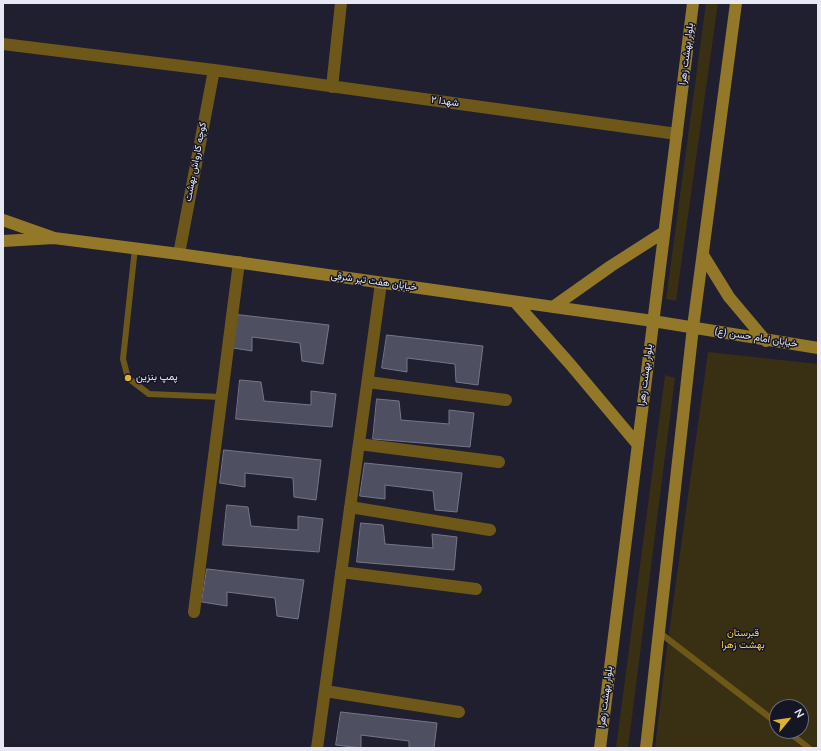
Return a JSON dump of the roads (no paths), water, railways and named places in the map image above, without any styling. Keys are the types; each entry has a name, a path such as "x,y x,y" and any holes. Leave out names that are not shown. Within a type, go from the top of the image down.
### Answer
{"main road":[{"name":"بلوار بهشت زهرا","path":"600,748 693,3"},
{"path":"646,748 693,328 736,3"},
{"name":"خیابان هفت تیر شرقی","path":"3,220 54,238"},
{"path":"553,307 611,266 664,232"},
{"name":"خیابان هفت تیر شرقی","path":"3,241 54,238 135,248 653,321 693,328"},
{"path":"703,255 728,297 766,341"},
{"path":"515,302 570,364 638,445"},
{"name":"خیابان امام حسن (ع)","path":"693,328 766,341 818,348"}],"street":[{"path":"332,87 342,3"},
{"name":"شهدا ۲","path":"3,44 214,70 677,134"},
{"name":"کوچه کارواش بهشت","path":"178,254 214,70"},
{"path":"194,612 239,262"},
{"path":"317,748 381,283"},
{"path":"368,382 506,400"},
{"path":"359,444 499,462"},
{"path":"350,507 490,530"},
{"path":"341,572 476,589"},
{"path":"325,691 459,712"}],"lane":[{"path":"135,248 123,359 128,378 149,394 222,397"},
{"path":"660,633 769,718"},
{"path":"797,739 809,748"}],"place":[{"name":"پمپ بنزین","path":"128,378"}],"park label":[{"name":"قبرستان بهشت زهرا","path":"743,640"}]}
